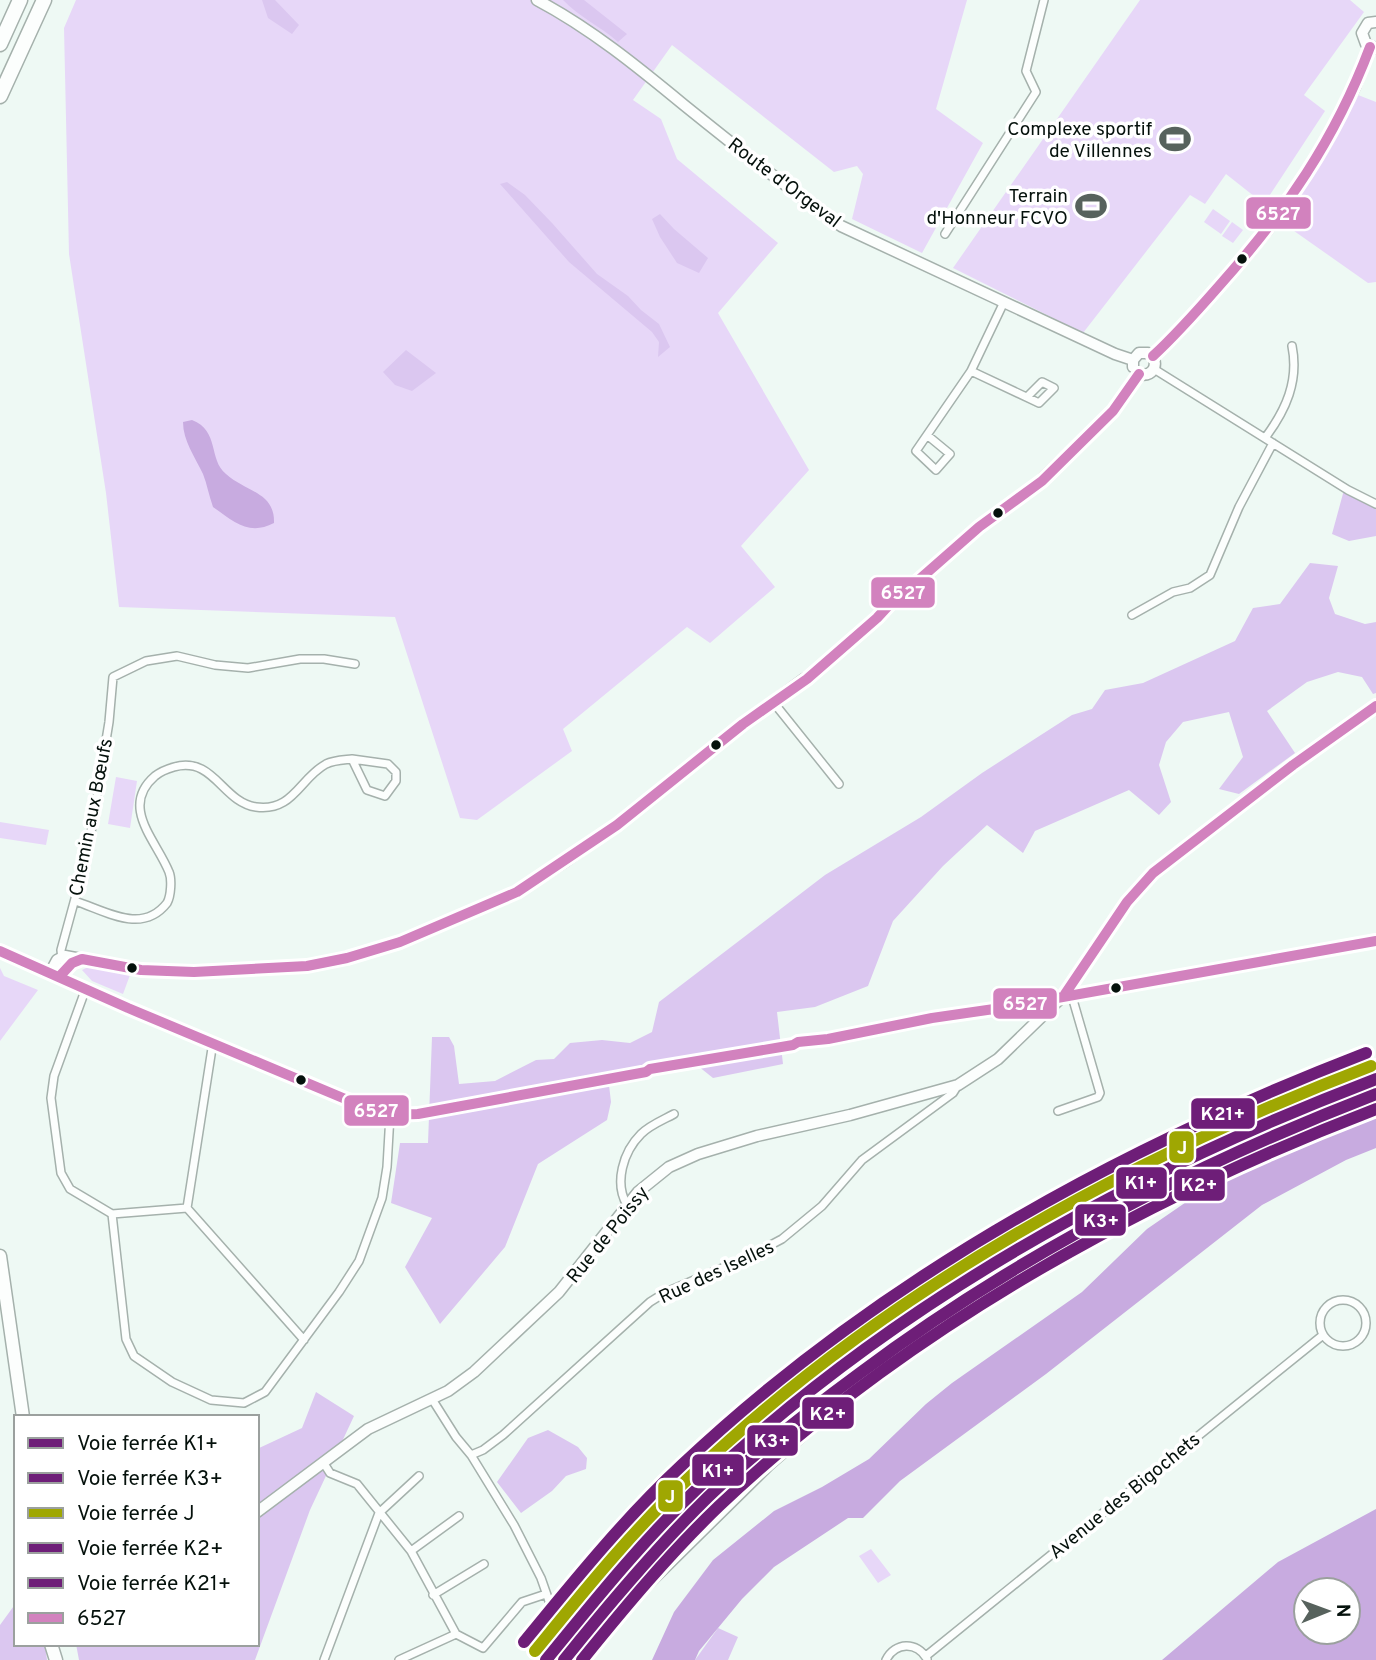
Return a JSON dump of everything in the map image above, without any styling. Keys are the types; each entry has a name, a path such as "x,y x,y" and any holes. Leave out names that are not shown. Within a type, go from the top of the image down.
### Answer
{"highway":[{"path":"0,44 20,0"},
{"path":"0,96 44,0"}],"main road":[{"path":"0,1256 23,1415"}],"street":[{"name":"Route d'Orgeval","path":"537,0 564,15 639,69 802,199 841,226 1133,360"},
{"path":"945,234 1036,92 1026,71 1044,0"},
{"path":"1153,356 1183,327 1282,212 1325,145 1355,87 1373,48 1363,41 1362,33 1368,23 1376,22"},
{"path":"927,435 950,454 936,470 916,451 927,435 971,371 1004,302"},
{"path":"1265,438 1286,409 1295,366 1292,346"},
{"path":"1142,352 1153,356 1154,369 1149,374 1139,374 1133,367 1133,360 1142,352"},
{"path":"1154,369 1348,490 1376,504"},
{"path":"971,371 1027,397"},
{"path":"59,973 61,957 141,970 194,972 307,966 347,958 400,942 501,900 555,868 617,825 743,724 814,673 877,618 900,593 905,592 979,527 1042,481 1080,440 1113,411 1139,374"},
{"path":"1132,615 1173,592 1190,588 1210,575 1240,507 1273,443"},
{"name":"Chemin aux Bœufs","path":"59,973 55,962 61,957 64,935 88,851 109,722 113,677 146,661 177,656 215,665 248,668 300,659 324,659 355,664"},
{"path":"774,703 839,784"},
{"name":"Rue de Poissy","path":"259,1510 368,1429 448,1391 474,1372 559,1292 627,1205 648,1182 668,1167 698,1154 757,1136 850,1115 958,1084 998,1059 1068,994 1127,902 1153,873 1293,765 1376,706"},
{"path":"75,901 124,918 140,920 155,916 169,899 171,874 143,826 140,811 142,793 157,774 186,764 206,770 248,806 262,808 281,805 323,766 337,760 352,759 388,764 396,772 396,781 385,796 367,790 352,759"},
{"path":"0,951 59,973 128,1008 267,1067 390,1115 418,1114 798,1042 828,1039 932,1018 1376,941"},
{"path":"59,973 82,959"},
{"path":"86,988 54,1076 51,1098 61,1173 70,1189 112,1214 187,1208"},
{"path":"1058,1111 1098,1097 1100,1093 1068,994"},
{"path":"187,1208 213,1042"},
{"name":"Rue des Iselles","path":"471,1455 483,1450 503,1435 650,1303 666,1293 757,1253 796,1230 822,1206 862,1160 953,1093 958,1084"},
{"path":"575,1637 584,1643 627,1607 770,1466 826,1417 944,1329 1089,1243 1097,1233 1097,1222 1112,1212 1261,1140 1376,1096"},
{"path":"627,1205 621,1194 620,1184 629,1152 642,1133 674,1114"},
{"path":"112,1214 126,1339 134,1356 172,1382 211,1399 244,1403 265,1392 354,1270 373,1226 387,1167 390,1115"},
{"path":"187,1208 304,1339"},
{"path":"1346,1300 1359,1306 1365,1319 1363,1334 1351,1345 1335,1345 1323,1335 1322,1314 1332,1303 1346,1300"},
{"path":"1365,1319 1376,1317"},
{"name":"Avenue des Bigochets","path":"886,1660 893,1650 906,1645 914,1647 927,1658 1323,1335"},
{"path":"432,1399 471,1455 534,1561 560,1625"},
{"path":"323,1462 330,1473 357,1484 411,1551 456,1634 483,1647 522,1602 546,1594"},
{"path":"324,1660 379,1513 419,1476"},
{"path":"411,1551 458,1516"},
{"path":"433,1595 484,1564"},
{"path":"399,1660 456,1634"}],"shaded area":[{"path":"76,0 967,0 936,109 983,143 922,253 852,219 863,174 857,166 834,172 672,45 633,100 661,119 677,159 778,243 718,313 809,470 741,546 775,587 710,643 687,627 563,729 572,751 477,820 460,818 395,617 119,607 106,493 69,254 64,28"},
{"path":"262,0 275,0 299,25 292,34 268,18"},
{"path":"563,0 584,0 627,34 618,42"},
{"name":"Complexe sportif de Villennes","path":"1140,0 1350,0 1364,12 1304,95 1325,111 1264,204 1226,174 1205,204 1190,195 1083,333 953,268"},
{"path":"1358,95 1376,102 1376,282 1368,283 1287,226 1286,219 1324,158"},
{"path":"507,182 525,195 597,274 628,296 659,324 670,347 658,357 659,342 652,332 569,262 500,184"},
{"path":"1213,209 1230,221 1221,234 1204,222"},
{"path":"660,214 708,258 699,273 677,263 652,219"},
{"path":"1232,222 1243,230 1233,243 1222,236"},
{"path":"406,350 436,373 412,391 395,385 383,372"},
{"path":"192,420 207,431 217,461 226,474 270,505 274,523 265,527 249,528 213,507 203,474 185,436 183,422"},
{"path":"1344,490 1376,507 1376,536 1349,541 1332,534"},
{"path":"1310,563 1338,566 1329,598 1335,614 1365,624 1376,622 1376,693 1373,694 1362,677 1338,672 1307,682 1267,711 1295,753 1239,794 1219,789 1243,757 1229,712 1183,722 1166,742 1159,765 1171,802 1159,815 1129,790 1035,831 1023,853 987,825 943,866 893,921 868,986 815,1007 777,1012 783,1064 713,1078 693,1062 625,1071 609,1085 611,1102 607,1120 538,1164 505,1247 440,1324 405,1267 432,1218 391,1203 400,1143 428,1143 432,1037 449,1037 454,1046 459,1084 495,1081 536,1060 554,1059 570,1043 602,1040 630,1043 652,1032 659,1002 825,875 921,817 982,773 1072,715 1092,709 1105,690 1143,683 1235,641 1253,608 1280,604"},
{"path":"116,777 137,781 130,828 108,824"},
{"path":"0,822 49,830 46,845 0,838"},
{"path":"88,967 130,975 123,994 92,981 82,970"},
{"path":"0,968 4,976 38,990 0,1041"},
{"path":"1376,1109 1376,1148 1346,1160 1262,1205 1046,1374 900,1481 863,1518 848,1518 774,1567 742,1599 699,1651 695,1660 652,1660 674,1612 713,1560 774,1511 869,1459 926,1404 1082,1292 1147,1229 1192,1198 1239,1170"},
{"path":"316,1392 354,1416 310,1510 255,1660 79,1660 76,1646 259,1646 259,1448 302,1428"},
{"path":"548,1430 578,1447 587,1458 586,1469 566,1476 552,1491 521,1513 497,1482 528,1438"},
{"path":"1376,1509 1376,1660 1162,1660 1278,1562"},
{"path":"871,1549 891,1575 878,1583 859,1556"},
{"path":"14,1606 14,1646 45,1646 47,1660 0,1660 0,1625"},
{"path":"718,1628 738,1637 728,1660 695,1660"}],"tunnel":[{"path":"560,1625 575,1637"}],"rail line":[{"name":"K21+","path":"524,1642 600,1551 682,1465 757,1398 836,1336 918,1279 1004,1226 1092,1177 1182,1132 1366,1053"},
{"name":"J","path":"535,1651 669,1497 764,1410 842,1348 925,1291 1010,1238 1098,1189 1188,1144 1371,1066"},
{"name":"K1+","path":"546,1660 620,1570 700,1486 774,1420 852,1359 933,1302 1105,1201 1284,1116 1376,1079"},
{"name":"K3+","path":"564,1660 651,1556 726,1480 801,1418 920,1330 981,1290 1108,1216 1240,1151 1376,1094"},
{"name":"K2+","path":"582,1660 665,1562 719,1506 791,1442 946,1327 1113,1228 1287,1145 1376,1109"}],"transit line":[{"name":"6527","path":"1153,356 1219,286 1287,202 1341,113 1370,47"},
{"name":"6527","path":"59,977 72,963 82,959 141,970 194,972 307,966 347,958 400,942 517,892 617,825 743,724 807,679 877,618 900,593 905,592 979,527 1042,481 1113,411 1139,374"},
{"name":"6527","path":"1065,994 1127,902 1153,873 1293,765 1376,706"},
{"name":"6527","path":"0,951 128,1008 362,1106 390,1115 418,1114 798,1042 828,1039 932,1018 1376,941"}],"place":[{"name":"Complexe sportif de Villennes","path":"1175,139"},
{"name":"Terrain d'Honneur FCVO","path":"1091,206"}]}
